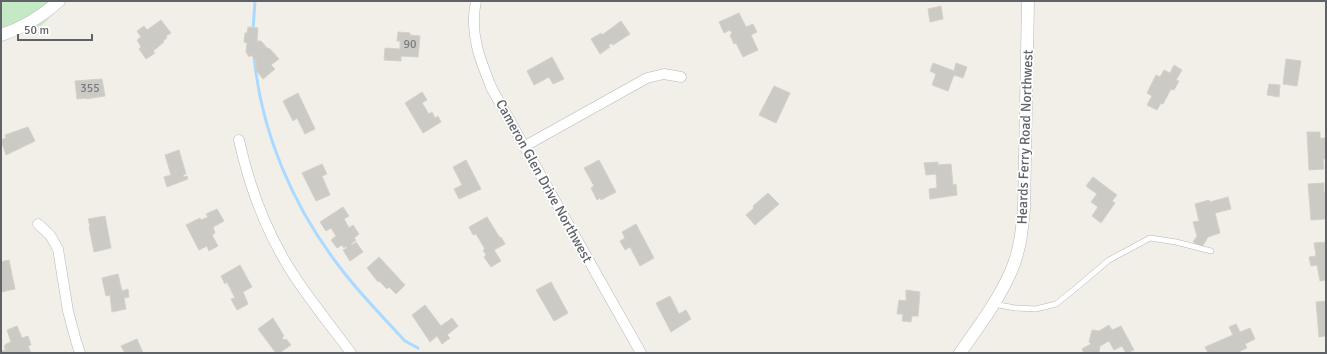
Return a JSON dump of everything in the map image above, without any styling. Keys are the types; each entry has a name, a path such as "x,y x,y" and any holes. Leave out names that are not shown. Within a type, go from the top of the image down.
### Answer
{"street":[{"path":"1,35 14,31 44,14 59,1"},
{"name":"Cameron Glen Drive Northwest","path":"476,1 474,32 476,49 492,89 641,353"},
{"name":"Heards Ferry Road Northwest","path":"960,353 994,304 1012,269 1022,233 1024,210 1028,1"},
{"path":"524,146 647,78 664,74 680,77"},
{"path":"239,140 244,165 259,207 274,240 295,276 351,353"},
{"path":"38,224 50,235 58,249 68,311 80,353"}],"lane":[{"path":"994,304 1015,308 1036,309 1056,304 1109,260 1150,238 1176,242 1211,251"}],"green space":[{"path":"1,1 66,1 42,25 1,42"}],"building":[{"path":"941,6 943,19 930,22 928,9"},
{"path":"739,13 746,27 753,24 757,32 751,35 758,50 743,57 736,43 734,44 730,35 732,34 730,30 724,33 719,22"},
{"path":"161,20 171,33 166,36 167,38 163,41 164,42 153,51 155,53 146,59 139,49 141,47 137,40 141,37 137,31 144,26 147,30"},
{"path":"621,21 630,34 613,45 612,43 608,46 610,47 600,54 591,39 601,33 602,35"},
{"path":"248,27 258,28 257,41 261,41 279,59 271,65 275,69 263,79 254,68 257,66 255,64 257,62 251,55 249,57 246,52 247,43 244,42 245,33 247,33"},
{"path":"398,32 420,36 418,57 401,56 401,61 384,60 385,48 400,49 400,41 397,41"},
{"path":"552,57 564,79 553,84 549,77 534,85 527,71"},
{"path":"1286,59 1301,61 1297,86 1283,84"},
{"path":"933,63 954,71 956,63 967,67 963,78 954,75 948,91 932,85 936,74 930,71"},
{"path":"1174,65 1182,70 1176,80 1179,81 1174,90 1171,89 1163,104 1161,103 1157,110 1147,105 1152,96 1147,93 1156,75 1160,77 1164,70 1170,73"},
{"path":"102,79 105,96 77,99 75,81"},
{"path":"1269,84 1280,85 1279,97 1267,95"},
{"path":"774,86 790,93 776,123 759,115"},
{"path":"422,92 427,100 422,103 429,114 432,112 435,118 438,116 441,122 423,133 405,103"},
{"path":"298,93 315,129 305,134 297,118 293,121 283,101"},
{"path":"28,127 35,141 6,155 1,140 6,138 5,135"},
{"path":"1307,132 1320,132 1320,138 1325,138 1326,159 1323,159 1324,169 1309,170"},
{"path":"179,150 186,174 183,175 184,177 187,176 188,179 167,187 164,177 171,175 165,155"},
{"path":"466,160 481,189 459,199 454,189 462,185 453,167"},
{"path":"599,160 616,192 601,200 600,198 597,200 591,188 594,186 584,168"},
{"path":"938,162 938,165 951,164 953,185 956,184 957,195 930,199 929,189 937,188 936,174 926,175 924,163"},
{"path":"322,164 327,174 322,176 330,195 316,201 302,173"},
{"path":"1093,177 1117,195 1112,201 1115,203 1101,223 1092,216 1098,207 1091,202 1097,194 1086,186"},
{"path":"1324,183 1324,192 1326,191 1326,219 1311,220 1308,184"},
{"path":"768,193 779,204 755,225 746,215 754,208 753,206"},
{"path":"1228,197 1231,209 1215,213 1220,233 1208,237 1202,247 1193,242 1197,236 1193,222 1199,221 1195,204"},
{"path":"343,207 349,216 344,219 349,228 353,225 359,234 354,238 356,240 351,244 352,245 356,242 363,252 350,261 343,250 347,248 346,246 344,248 342,245 337,248 331,240 336,236 331,228 326,231 320,222"},
{"path":"217,209 224,221 213,227 215,233 212,235 218,246 209,251 207,246 199,250 186,225 200,218 201,220 208,217 206,214"},
{"path":"105,216 111,248 94,252 88,219"},
{"path":"487,217 505,244 494,250 501,261 491,267 484,257 486,255 483,250 485,249 476,234 473,235 469,227"},
{"path":"636,224 654,258 640,266 630,247 625,250 620,241 625,238 622,232"},
{"path":"1326,242 1326,280 1320,281 1317,265 1311,266 1309,257 1316,256 1314,243"},
{"path":"379,257 405,285 396,294 389,287 387,289 379,281 378,282 367,268"},
{"path":"9,260 15,289 1,292 1,262"},
{"path":"240,265 252,287 243,292 248,304 237,310 231,299 235,298 227,282 225,284 221,276"},
{"path":"118,274 122,291 128,289 129,297 124,298 126,309 112,312 110,295 106,296 102,278"},
{"path":"551,282 568,313 554,321 536,290"},
{"path":"906,290 920,292 918,316 912,316 911,322 902,321 903,314 897,314 899,300 906,301"},
{"path":"670,296 679,314 686,310 691,319 671,332 656,303"},
{"path":"1326,301 1326,336 1319,337 1316,302"},
{"path":"425,305 441,326 452,318 458,326 447,335 450,338 442,344 437,336 430,342 412,315"},
{"path":"273,318 284,336 282,338 284,340 286,339 291,345 279,353 276,353 258,329"},
{"path":"1236,324 1240,332 1250,328 1255,339 1245,344 1247,348 1240,351 1240,353 1208,353 1205,347 1233,335 1229,327"},
{"path":"1109,325 1112,330 1121,326 1134,350 1126,353 1122,346 1114,350 1109,341 1100,346 1099,353 1084,353 1082,349 1091,344 1089,342 1092,330 1099,331"},
{"path":"17,326 22,338 28,336 31,345 28,346 31,353 1,353 1,351 6,350 4,347 6,344 11,342 7,330"},
{"path":"137,339 143,353 125,353 121,346"}],"waterway":[{"path":"253,30 255,1"},
{"path":"254,56 258,85 272,141 295,196 309,222 342,270 357,288 405,341 418,348"}]}
